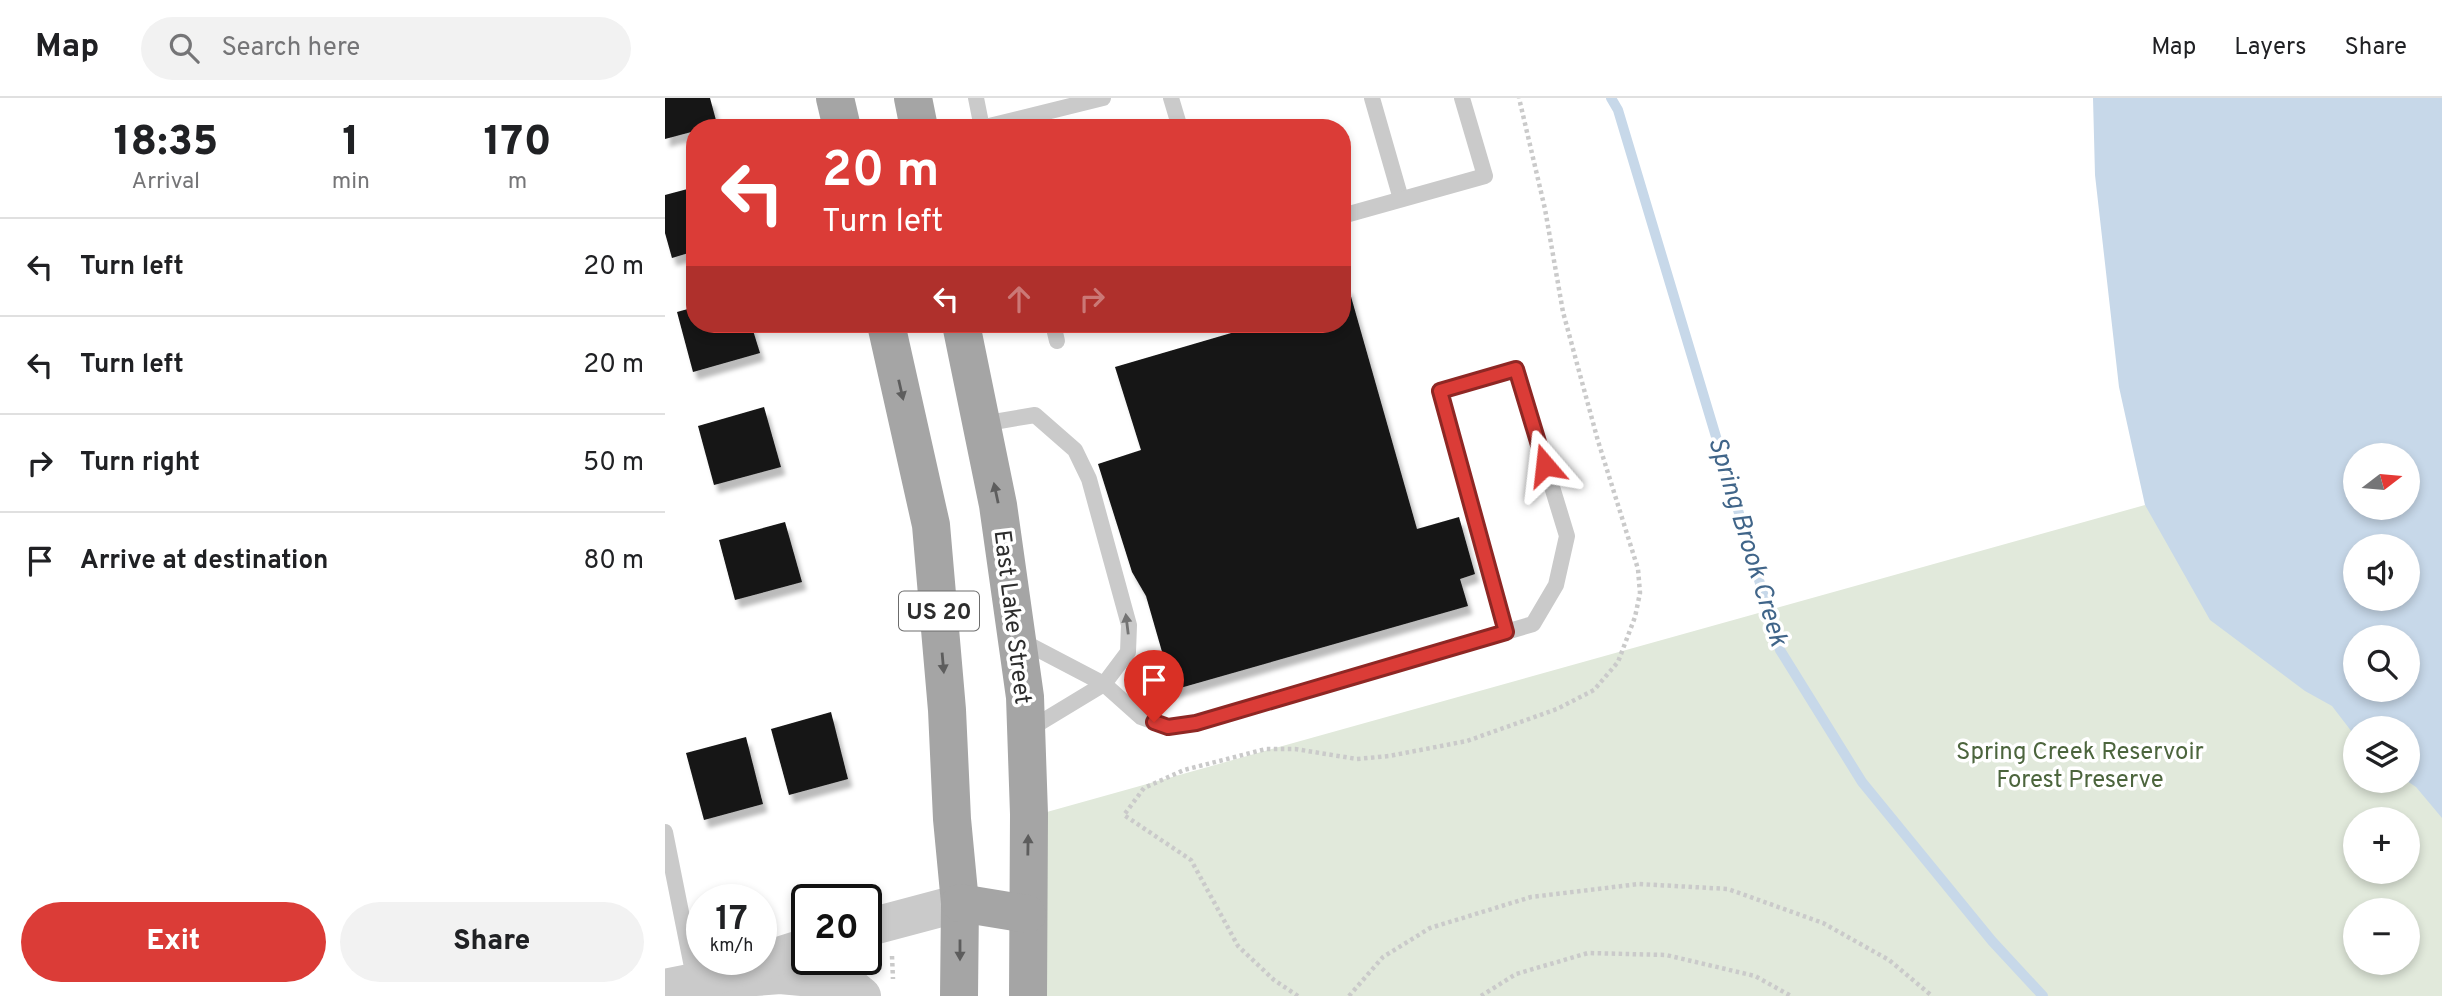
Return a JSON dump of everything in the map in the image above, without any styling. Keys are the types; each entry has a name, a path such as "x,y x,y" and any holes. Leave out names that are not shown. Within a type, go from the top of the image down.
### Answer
{"main road":[{"path":"835,98 840,119"},
{"path":"913,98 917,119"},
{"name":"US 20","path":"888,333 931,525 960,903 959,996"},
{"name":"East Lake Street","path":"963,333 999,505 1025,697 1029,814 1027,914"},
{"path":"960,903 1027,914"},
{"name":"US 20","path":"1027,914 1028,996"}],"street":[{"path":"882,939 960,903"},
{"path":"680,985 791,952"},
{"path":"680,985 780,975 844,981 878,993"}],"lane":[{"path":"976,98 986,119"},
{"path":"1021,119 1103,98"},
{"path":"1171,98 1177,119"},
{"path":"1372,98 1401,200"},
{"path":"1351,214 1485,176 1462,98"},
{"path":"1055,333 1057,341"},
{"path":"1017,638 1104,684 1140,717 1168,727 1196,723 1534,624 1556,585 1567,536 1516,369 1440,391 1506,632"},
{"path":"982,424 1035,415 1075,450 1089,479 1129,625 1128,652 1104,684 1026,731"},
{"path":"665,832 680,985"}],"path":[{"path":"1124,815 1191,860 1238,946 1274,980 1298,996"},
{"path":"1349,996 1383,957 1430,928 1531,897 1639,884 1728,889 1823,923 1889,960 1932,996"},
{"path":"1482,996 1516,974 1588,953 1666,955 1755,976 1791,996"},
{"path":"878,975 878,993"}],"green space":[{"name":"Spring Creek Reservoir Forest Preserve","path":"2145,505 2343,693 2343,702 2353,702 2367,716 2343,716 2343,793 2420,793 2420,786 2442,796 2442,996 1030,996 1029,817"}],"water":[{"path":"2093,98 2442,98 2442,818 2420,792 2420,716 2343,716 2343,720 2332,706 2305,691 2210,620 2145,505 2119,387 2095,175"}],"building":[{"path":"665,98 710,98 716,119 686,119 686,133 665,139"},
{"path":"686,189 686,254 672,258 665,233 665,195"},
{"path":"1351,297 1417,529 1459,517 1475,574 1460,579 1468,606 1173,690 1146,596 1132,572 1098,464 1141,450 1115,367 1231,333 1351,333"},
{"path":"686,310 686,333 754,333 760,353 693,372 677,312"},
{"path":"764,407 781,467 714,485 698,426"},
{"path":"785,522 802,582 735,600 719,540"},
{"path":"831,712 848,779 789,795 771,729"},
{"path":"746,737 763,804 704,820 686,753"}],"waterway":[{"name":"Spring Brook Creek","path":"1611,98 1618,110 1780,650 1862,782 1992,941 2043,996"}],"route":[{"path":"1154,722 1168,727 1196,723 1506,632 1440,391 1516,369 1545,465"}]}
